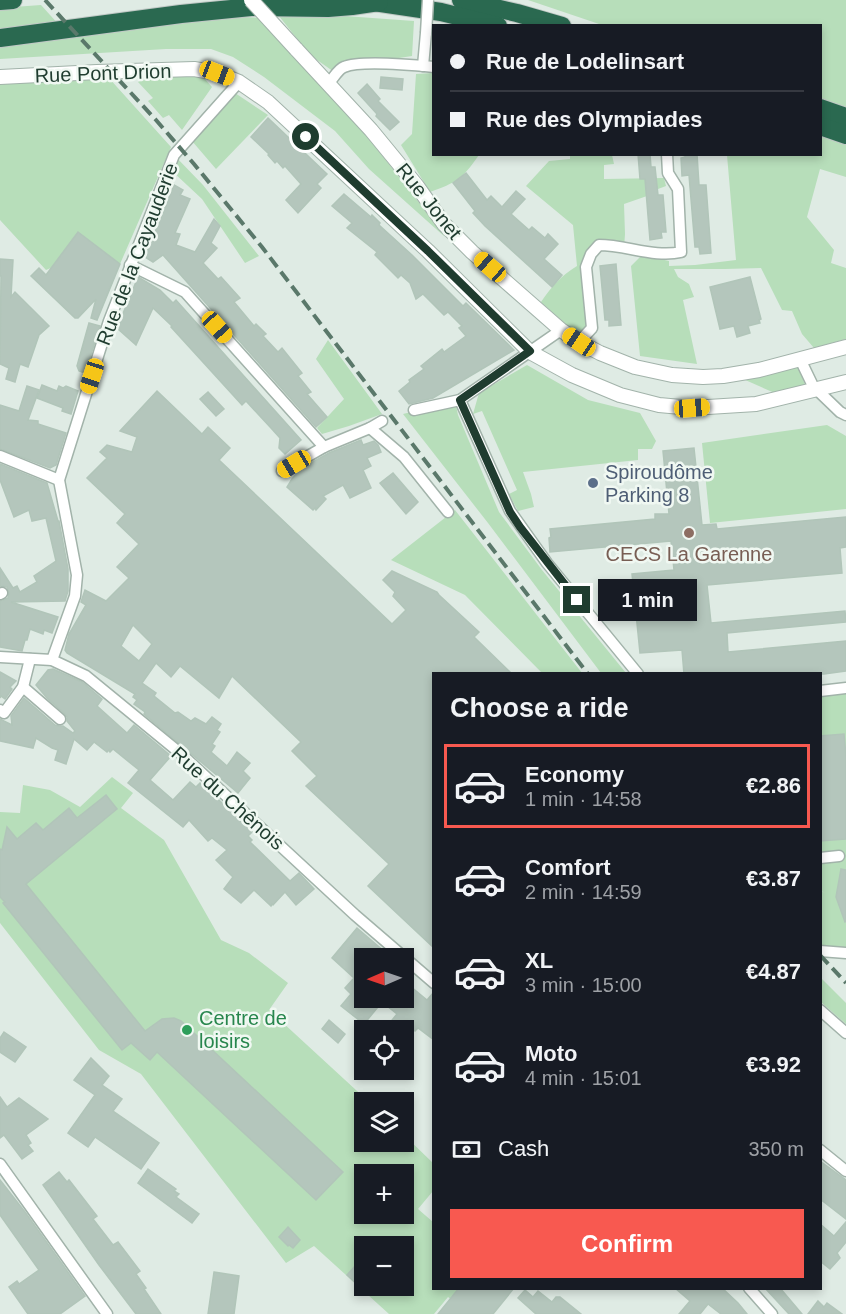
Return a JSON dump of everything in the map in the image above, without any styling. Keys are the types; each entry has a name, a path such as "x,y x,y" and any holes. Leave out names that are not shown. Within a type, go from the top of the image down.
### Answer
{"highway":[{"path":"0,1 13,0"},
{"path":"359,0 441,12 490,24"},
{"path":"460,0 555,24"},
{"path":"498,0 517,13"},
{"path":"0,38 251,7 328,8 379,2"},
{"path":"822,109 846,117"},
{"path":"822,127 846,135"}],"street":[{"name":"Rue Jonet","path":"251,0 371,130 417,186 444,224 472,252 561,330 579,342 635,367 672,375 723,376 759,370 846,347"},
{"path":"328,84 343,67 366,63 428,66 426,33 428,0"},
{"name":"Rue Pont Drion","path":"0,77 194,69 217,73 239,82 275,108 428,251 530,351 582,379 620,395 659,405 692,408 756,404 846,382"},
{"name":"Rue de la Cayauderie","path":"59,480 109,321 174,155 239,82"},
{"path":"579,342 592,328 586,267 591,254 599,245 669,255 681,252 678,189 668,173 667,156"},
{"path":"130,265 185,292 324,447"},
{"path":"414,410 460,400 561,330"},
{"path":"800,359 813,386 846,415"},
{"path":"460,400 510,512 547,563 636,672"},
{"path":"282,471 324,447 382,421"},
{"path":"370,428 404,457 448,512"},
{"path":"0,456 59,480 77,575 75,596 52,660"},
{"name":"Rue du Chênois","path":"0,657 52,660 86,676 180,753 355,915 432,981"},
{"path":"0,710 4,713 23,687 30,659"},
{"path":"23,687 60,718"},
{"path":"822,691 846,688"},
{"path":"822,858 839,856"},
{"path":"825,951 846,953"},
{"path":"822,1012 846,1033"},
{"path":"822,1152 846,1171"},
{"path":"0,1164 107,1314"},
{"path":"751,1290 772,1314"}],"green space":[{"path":"528,0 846,0 846,111 822,104 822,24 599,24"},
{"path":"41,5 60,26 0,34 0,8"},
{"path":"275,11 414,21 412,56 353,65 337,74 310,55"},
{"path":"212,16 267,18 380,153 445,237 369,169 335,131 264,77 233,57 211,49 166,49 0,59 0,42"},
{"path":"159,71 204,78 212,87 182,130 169,115 163,118 148,101 153,98 138,82"},
{"path":"432,73 432,156 478,156 458,179 430,192 401,145 412,134 416,74"},
{"path":"108,77 171,147 120,264 53,267 46,270 0,220 0,81"},
{"path":"232,91 268,115 216,169 192,141"},
{"path":"822,134 846,143 846,177 820,169 807,217 834,250 831,263 846,268 846,339 814,348 802,334 792,311 782,310 761,268 674,269 678,277 689,284 694,297 683,300 697,364 640,356 631,266 642,255 669,261 669,266 736,260 727,156 822,156"},
{"path":"174,155 203,185 259,256 245,263 202,199 172,171"},
{"path":"570,156 612,156 614,164 604,165 604,179 664,178 666,186 647,190 647,196 624,204 624,248 599,245 588,262 592,321 578,335 541,302 557,282 577,266 573,225 526,186 549,161 570,159"},
{"path":"328,340 382,414 322,434 317,428 344,399 316,359"},
{"path":"527,365 588,400 640,413 656,441 652,449 638,449 638,460 523,472 534,507 518,511 509,494 517,490 482,411 473,414 479,393"},
{"path":"797,365 806,387 777,394 743,379"},
{"path":"455,401 458,415 499,512 542,570 625,672 600,672 403,414"},
{"path":"827,425 846,436 846,509 710,523 702,443"},
{"path":"455,510 581,672 541,672 465,595 391,560"},
{"path":"846,693 846,950 822,957 822,892 825,893 822,891 822,694"},
{"name":"Centre de loisirs","path":"112,777 133,793 121,808 164,840 221,940 249,953 288,983 269,1010 358,1092 354,1092 354,1152 414,1152 414,1145 432,1162 432,1192 418,1209 432,1221 432,1290 479,1290 466,1311 448,1297 434,1314 389,1314 369,1296 414,1296 414,1236 354,1236 354,1282 314,1246 286,1263 141,1074 99,1050 0,923 0,812 20,813 23,785 50,790 80,807"},
{"path":"822,979 846,1003 846,1024 822,1003"}],"building":[{"path":"381,77 403,79 402,90 380,88"},
{"path":"367,84 380,99 378,101 399,122 390,130 358,93"},
{"path":"268,118 327,174 317,184 321,188 298,213 286,200 301,184 285,166 283,168 277,161 275,163 251,137"},
{"path":"638,156 650,156 651,167 655,167 658,195 663,195 666,232 661,232 662,238 650,240 645,179 640,179"},
{"path":"697,156 699,185 706,185 711,253 700,254 699,247 695,247 689,175 682,176 681,158"},
{"path":"466,173 487,200 491,196 502,207 516,191 525,199 511,214 529,230 532,227 545,238 548,234 558,244 544,259 562,275 552,287 473,213 475,211 453,183"},
{"path":"174,185 183,190 180,195 190,199 175,233 180,234 176,245 195,252 214,219 220,226 211,243 217,248 203,263 218,279 221,277 240,298 234,302 254,326 256,324 266,334 263,336 278,352 282,348 302,373 298,376 311,392 307,394 327,417 316,427 163,255 153,262 145,257"},
{"path":"344,194 371,217 372,215 380,223 379,225 463,306 466,303 514,350 433,398 409,404 399,391 424,369 421,366 442,349 444,352 466,336 459,328 462,326 448,312 444,315 423,294 416,299 410,283 401,275 398,278 375,255 377,252 347,228 352,223 332,206"},
{"path":"78,232 120,264 97,320 91,318 96,299 78,318 75,318 31,276 39,268 46,275"},
{"path":"0,259 13,260 11,297 15,292 49,326 39,335 28,367 20,364 15,382 6,379 9,368 0,364"},
{"path":"616,264 621,325 609,326 609,320 605,320 600,266"},
{"path":"138,277 160,290 173,303 176,300 301,440 285,454 279,448 280,438 271,428 246,401 242,405 172,326 153,308 136,345 117,328"},
{"path":"750,277 761,319 760,323 748,326 750,333 737,337 734,326 720,329 710,287"},
{"path":"89,323 100,326 85,373 79,371 77,366"},
{"path":"42,385 57,391 59,386 63,388 66,386 78,391 71,414 62,411 63,408 37,398"},
{"path":"27,386 39,390 28,420 38,421 38,424 66,433 56,465 50,468 0,449 0,405 19,411"},
{"path":"157,391 202,434 208,427 230,448 219,460 392,624 406,610 393,596 395,592 383,580 392,571 437,592 479,632 474,637 510,672 432,672 432,946 368,886 389,864 306,786 317,776 292,751 301,742 232,676 219,698 180,666 171,677 156,663 142,683 156,693 154,696 175,713 178,712 191,721 195,718 206,724 212,717 221,724 211,752 227,766 237,752 250,763 243,771 250,778 238,793 144,714 145,712 134,704 137,700 133,697 135,694 65,650 69,634 86,605 81,602 85,590 106,601 129,578 117,567 139,544 117,523 125,514 87,478 107,458 100,452 107,445 132,452 137,437 120,431","holes":["133,625 152,644 139,661 121,646"]},
{"path":"208,392 224,409 216,416 200,399"},
{"path":"361,440 363,445 374,441 381,452 367,458 371,466 363,470 371,488 350,498 343,485 323,496 326,499 316,510 315,508 313,510 287,487 302,468 329,453"},
{"path":"694,448 702,525 716,524 717,529 846,517 846,547 840,548 842,573 707,585 711,623 845,611 846,622 727,633 728,652 846,641 846,671 824,674 822,672 684,672 682,650 640,653 632,574 674,570 671,541 550,552 550,529 655,519 655,514 669,514 663,451"},
{"path":"0,464 47,483 59,521 68,569 68,591 65,601 11,602 58,617 52,633 44,630 43,634 30,629 22,651 0,647 0,601 8,598 9,593 7,587 0,586 0,568 13,588 17,586 20,592 37,582 34,576 56,561 46,518 32,521 29,510 14,517 0,480"},
{"path":"393,473 418,502 406,514 380,483"},
{"path":"53,669 82,682 102,699 97,706 127,733 134,725 171,756 150,780 173,800 190,782 196,787 200,783 253,831 248,836 252,840 250,842 290,881 299,873 314,889 296,905 285,892 271,906 254,890 241,903 224,889 233,877 216,860 227,850 212,838 208,841 189,820 183,827 128,783 139,770 113,749 107,752 94,742 87,750 74,739 66,764 55,760 58,750 36,738 33,748 0,741 0,719 12,725 11,716 24,698 55,725 63,726 73,733 75,731 67,721 65,714 36,685 48,670"},
{"path":"0,672 16,681 10,687 12,689 5,699 1,696 0,698"},
{"path":"844,734 846,839 822,841 822,736"},
{"path":"106,795 117,809 26,884 145,1031 162,1019 174,1018 181,1021 343,1172 316,1200 157,1052 150,1060 131,1043 122,1050 3,903 5,902 0,897 0,849 2,850 7,827 17,839 36,823 43,830 69,808 77,818"},
{"path":"841,869 846,870 845,922 836,897"},
{"path":"357,928 380,948 354,948 354,978 332,958"},
{"path":"354,978 354,1008 377,1008 367,1020 359,1020 341,1006 351,994 345,988"},
{"path":"414,989 427,1000 432,994 432,1038 418,1028 414,1030 414,1020 392,1020 397,1014 390,1008 414,1008"},
{"path":"329,1020 345,1034 338,1043 322,1029"},
{"path":"4,1032 26,1047 15,1062 0,1052 0,1038"},
{"path":"91,1058 109,1076 102,1085 122,1099 113,1111 159,1143 141,1169 95,1137 88,1147 68,1133 95,1095 74,1080"},
{"path":"0,1097 7,1107 19,1098 48,1119 26,1135 31,1143 28,1145 33,1151 22,1159 4,1135 0,1138"},
{"path":"822,1162 846,1180 846,1219 822,1201"},
{"path":"148,1169 176,1189 174,1191 179,1194 176,1197 199,1214 192,1223 138,1183"},
{"path":"59,1172 67,1182 69,1180 97,1216 93,1219 113,1245 118,1242 140,1271 136,1274 161,1314 136,1314 99,1265 43,1185"},
{"path":"0,1180 85,1296 60,1314 28,1314 9,1287 17,1281 19,1284 39,1270 0,1215"},
{"path":"846,1222 846,1242 837,1253 840,1258 830,1269 822,1263 822,1226 834,1236"},
{"path":"288,1227 300,1240 293,1248 279,1237"},
{"path":"354,1267 354,1282 347,1275"},
{"path":"214,1272 239,1276 234,1314 208,1314"},
{"path":"457,1290 512,1290 493,1314 438,1314"},
{"path":"525,1290 533,1297 538,1291 552,1302 556,1297 560,1297 581,1314 536,1314 518,1298"},
{"path":"677,1290 724,1290 747,1314 721,1314 708,1304 700,1314 679,1314 690,1301"},
{"path":"767,1290 782,1290 802,1314 789,1314"},
{"path":"818,1301 824,1307 827,1303 842,1314 808,1314"}],"railway":[{"path":"45,0 156,120 262,247 586,672"},
{"path":"822,957 846,983"}],"place":[{"name":"Spiroudôme Parking 8","path":"593,483"},
{"name":"CECS La Garenne","path":"689,533"},
{"name":"Centre de loisirs","path":"187,1030"}],"route":[{"path":"306,137 428,251 530,351 460,400 510,512 577,600"}]}
